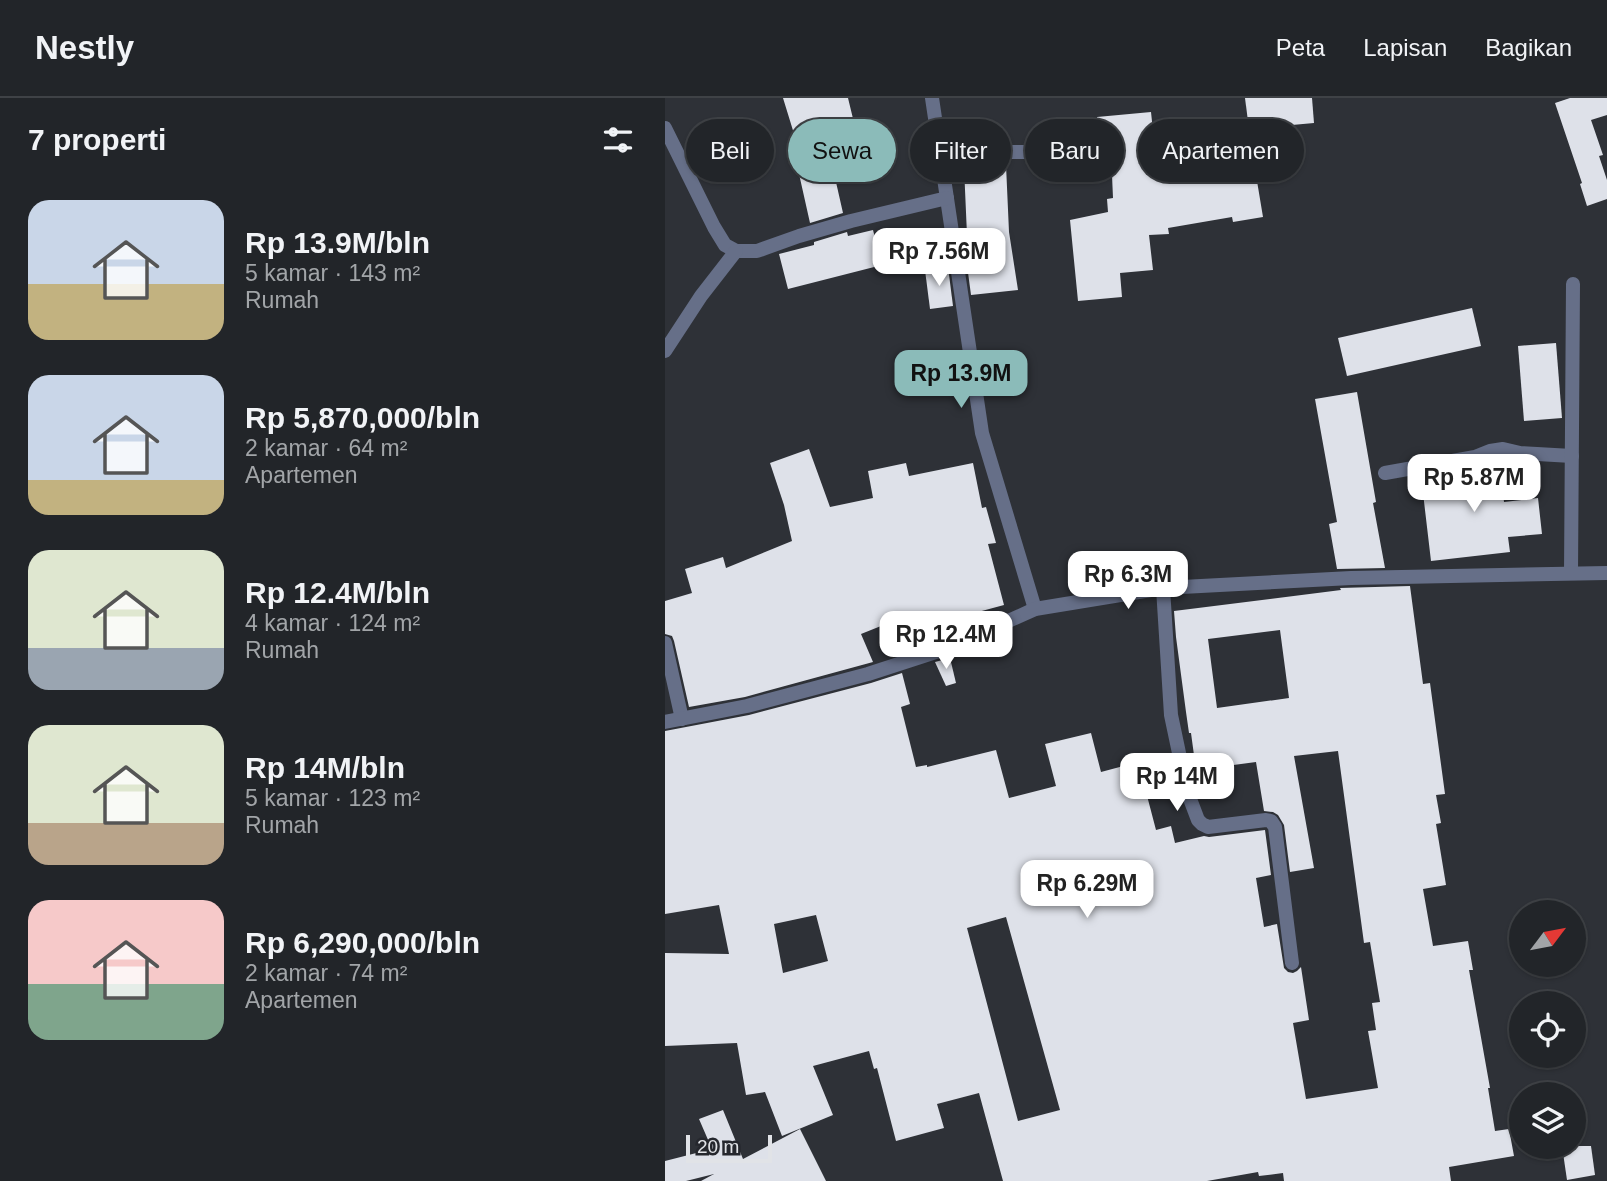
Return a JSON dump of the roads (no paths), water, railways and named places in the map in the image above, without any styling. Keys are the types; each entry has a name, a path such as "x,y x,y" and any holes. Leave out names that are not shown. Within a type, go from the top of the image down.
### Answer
{"street":[{"path":"932,98 935,119"},
{"path":"665,128 714,227 725,245 736,251 757,251 851,221 947,198"},
{"path":"944,182 982,433 1035,609"},
{"path":"665,351 701,296 736,251"},
{"path":"1571,573 1573,284"},
{"path":"1385,473 1475,457 1503,449 1520,453 1572,456"},
{"path":"665,722 747,706 868,674 951,647 1035,609 1163,588 1351,578 1607,573"},
{"path":"1163,588 1171,715 1188,791 1198,820 1208,827 1266,820 1276,827 1292,963"},
{"path":"665,643 682,719"}]}
